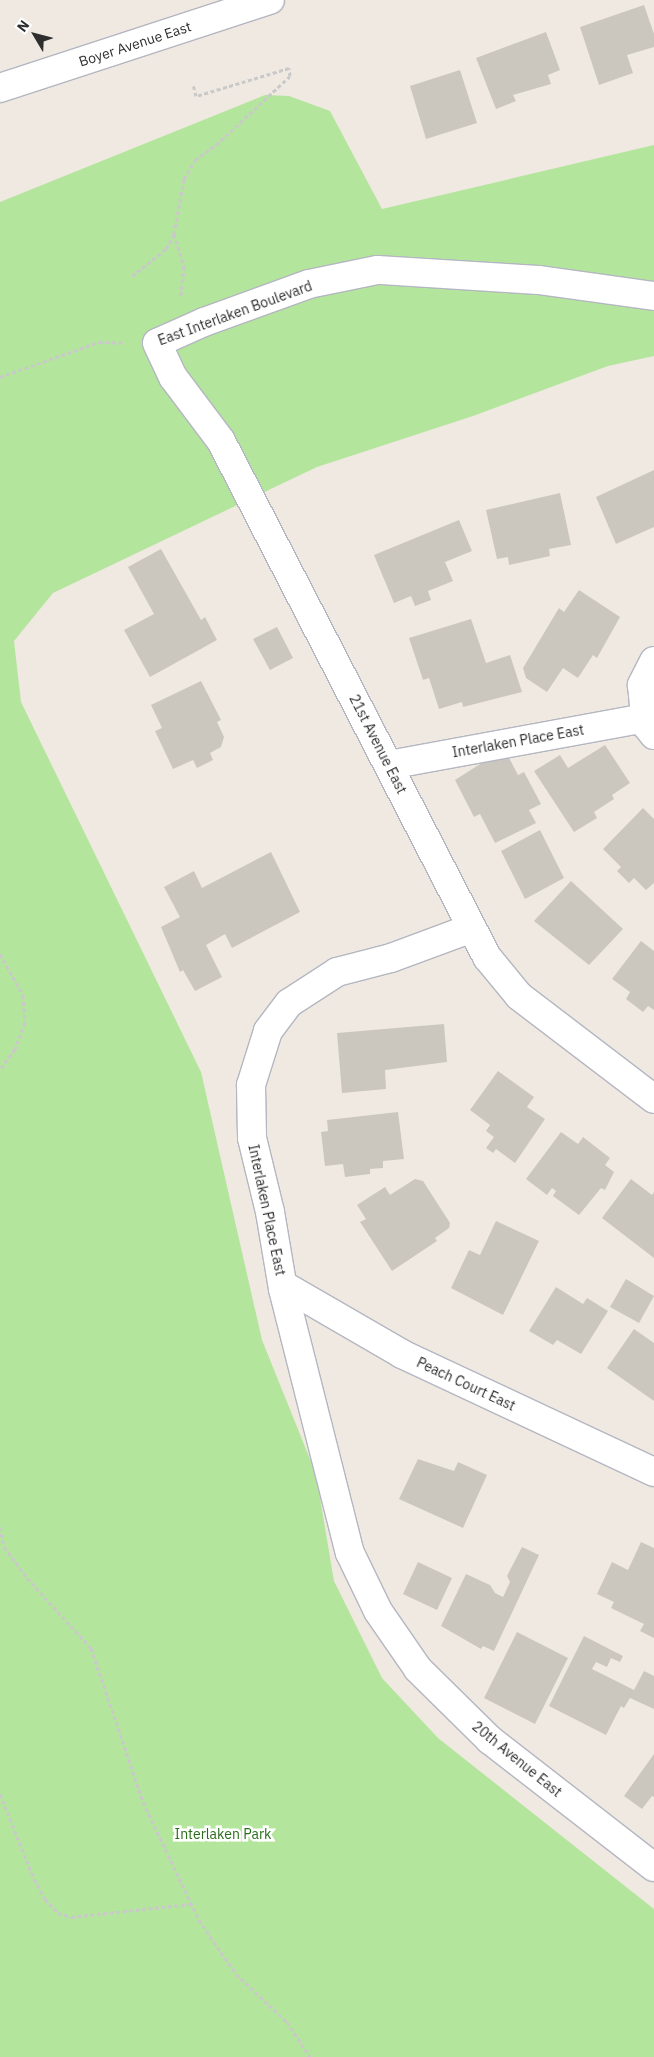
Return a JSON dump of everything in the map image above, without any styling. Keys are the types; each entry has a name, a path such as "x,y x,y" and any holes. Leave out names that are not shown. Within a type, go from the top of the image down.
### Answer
{"street":[{"name":"Boyer Avenue East","path":"0,88 270,0"},
{"name":"East Interlaken Boulevard","path":"157,343 204,322 309,284 377,270 538,280 654,296"},
{"name":"21st Avenue East","path":"157,343 174,377 221,441 487,957 519,996 654,1099"},
{"path":"650,727 642,685 654,661"},
{"name":"Interlaken Place East","path":"389,765 650,727"},
{"name":"Interlaken Place East","path":"378,1611 350,1553 283,1285 270,1212 252,1138 251,1085 268,1031 289,1003 337,972 391,958 472,928"},
{"name":"Peach Court East","path":"283,1285 402,1354 654,1472"},
{"name":"20th Avenue East","path":"378,1611 418,1669 490,1740 654,1867"}],"path":[{"path":"132,276 166,249 174,234 184,179 195,160 216,146 241,119 290,76 289,68 196,96 193,84"},
{"path":"174,234 184,266 181,296"},
{"name":"East Interlaken Boulevard","path":"0,377 99,342 157,343"},
{"path":"0,954 23,995 25,1022 15,1049 0,1070"},
{"path":"0,1527 4,1547 27,1578 91,1648 116,1716 143,1802 190,1904 236,1974 287,2022 310,2057"},
{"path":"0,1794 34,1879 45,1899 58,1913 71,1917 190,1904"}],"green space":[{"name":"Interlaken Park","path":"265,95 289,96 330,111 382,209 654,145 654,356 608,366 473,416 317,467 53,593 14,641 21,702 201,1072 262,1340 316,1474 334,1581 382,1678 438,1738 654,1909 654,2057 0,2057 0,202"}],"building":[{"path":"644,5 654,34 654,47 627,55 633,73 599,85 580,27"},
{"path":"546,32 560,70 548,75 551,84 513,95 516,101 496,109 476,58"},
{"path":"460,70 477,123 426,139 410,86"},
{"path":"654,470 654,527 616,544 596,497"},
{"path":"560,493 571,545 549,549 550,556 509,565 508,557 497,559 486,510"},
{"path":"459,520 472,551 445,562 453,581 428,591 431,600 415,606 411,596 394,603 374,555"},
{"path":"161,549 201,620 205,617 217,640 150,677 124,630 154,614 128,567"},
{"path":"579,590 620,617 597,658 593,655 578,678 563,668 547,692 526,678 523,668 559,608 564,612"},
{"path":"471,619 486,663 510,655 522,692 463,707 462,702 439,709 429,678 423,680 409,638"},
{"path":"277,627 293,658 270,670 253,639"},
{"path":"201,681 221,720 217,722 224,737 221,747 210,753 213,760 197,768 193,760 173,769 155,731 162,728 151,705"},
{"path":"605,745 630,783 612,795 614,799 594,812 597,818 574,832 534,771 560,755 568,768"},
{"path":"507,754 518,775 524,772 541,804 529,810 536,823 495,843 480,814 474,817 455,780 488,759 494,760"},
{"path":"643,808 654,819 654,883 646,890 634,878 629,883 617,871 621,867 603,849"},
{"path":"540,830 564,878 525,899 501,851"},
{"path":"271,852 300,912 232,948 225,934 206,945 222,977 195,991 183,970 180,972 161,927 180,917 164,887 194,871 202,888"},
{"path":"571,881 623,929 589,965 534,921"},
{"path":"641,941 654,951 654,1010 648,1006 643,1012 626,999 630,992 612,979"},
{"path":"444,1024 447,1062 385,1070 386,1089 342,1093 337,1033"},
{"path":"498,1071 534,1097 527,1107 545,1119 515,1163 496,1149 493,1153 486,1148 494,1137 486,1131 490,1125 470,1110"},
{"path":"398,1112 404,1159 383,1161 383,1168 370,1169 370,1174 345,1177 343,1164 325,1166 321,1132 328,1131 327,1120"},
{"path":"561,1132 578,1144 583,1137 610,1158 605,1165 614,1172 605,1190 601,1188 579,1215 553,1196 556,1191 552,1188 547,1195 526,1179"},
{"path":"415,1179 423,1181 450,1223 449,1228 435,1238 437,1241 392,1271 360,1222 366,1219 357,1205 385,1187 390,1195"},
{"path":"631,1179 652,1195 654,1192 654,1258 602,1218"},
{"path":"496,1221 539,1241 503,1315 451,1288 469,1250 480,1255"},
{"path":"626,1279 654,1296 639,1323 610,1307"},
{"path":"556,1287 583,1304 587,1298 608,1311 581,1354 557,1340 553,1345 529,1331"},
{"path":"634,1329 654,1343 654,1401 607,1368"},
{"path":"418,1459 454,1471 458,1462 487,1475 463,1528 399,1499"},
{"path":"641,1542 654,1548 654,1638 640,1631 644,1624 611,1608 614,1602 597,1594 612,1562 628,1570"},
{"path":"522,1547 539,1555 494,1651 483,1646 481,1649 441,1626 466,1574 490,1585 495,1593 503,1597 510,1582 507,1576"},
{"path":"418,1562 452,1578 437,1610 403,1594"},
{"path":"517,1632 568,1658 535,1724 484,1698"},
{"path":"584,1636 623,1656 620,1662 611,1658 607,1667 596,1662 592,1669 634,1690 644,1671 654,1676 654,1709 630,1698 624,1708 621,1706 606,1735 549,1706"},
{"path":"654,1754 654,1797 652,1796 642,1809 624,1796"}]}
